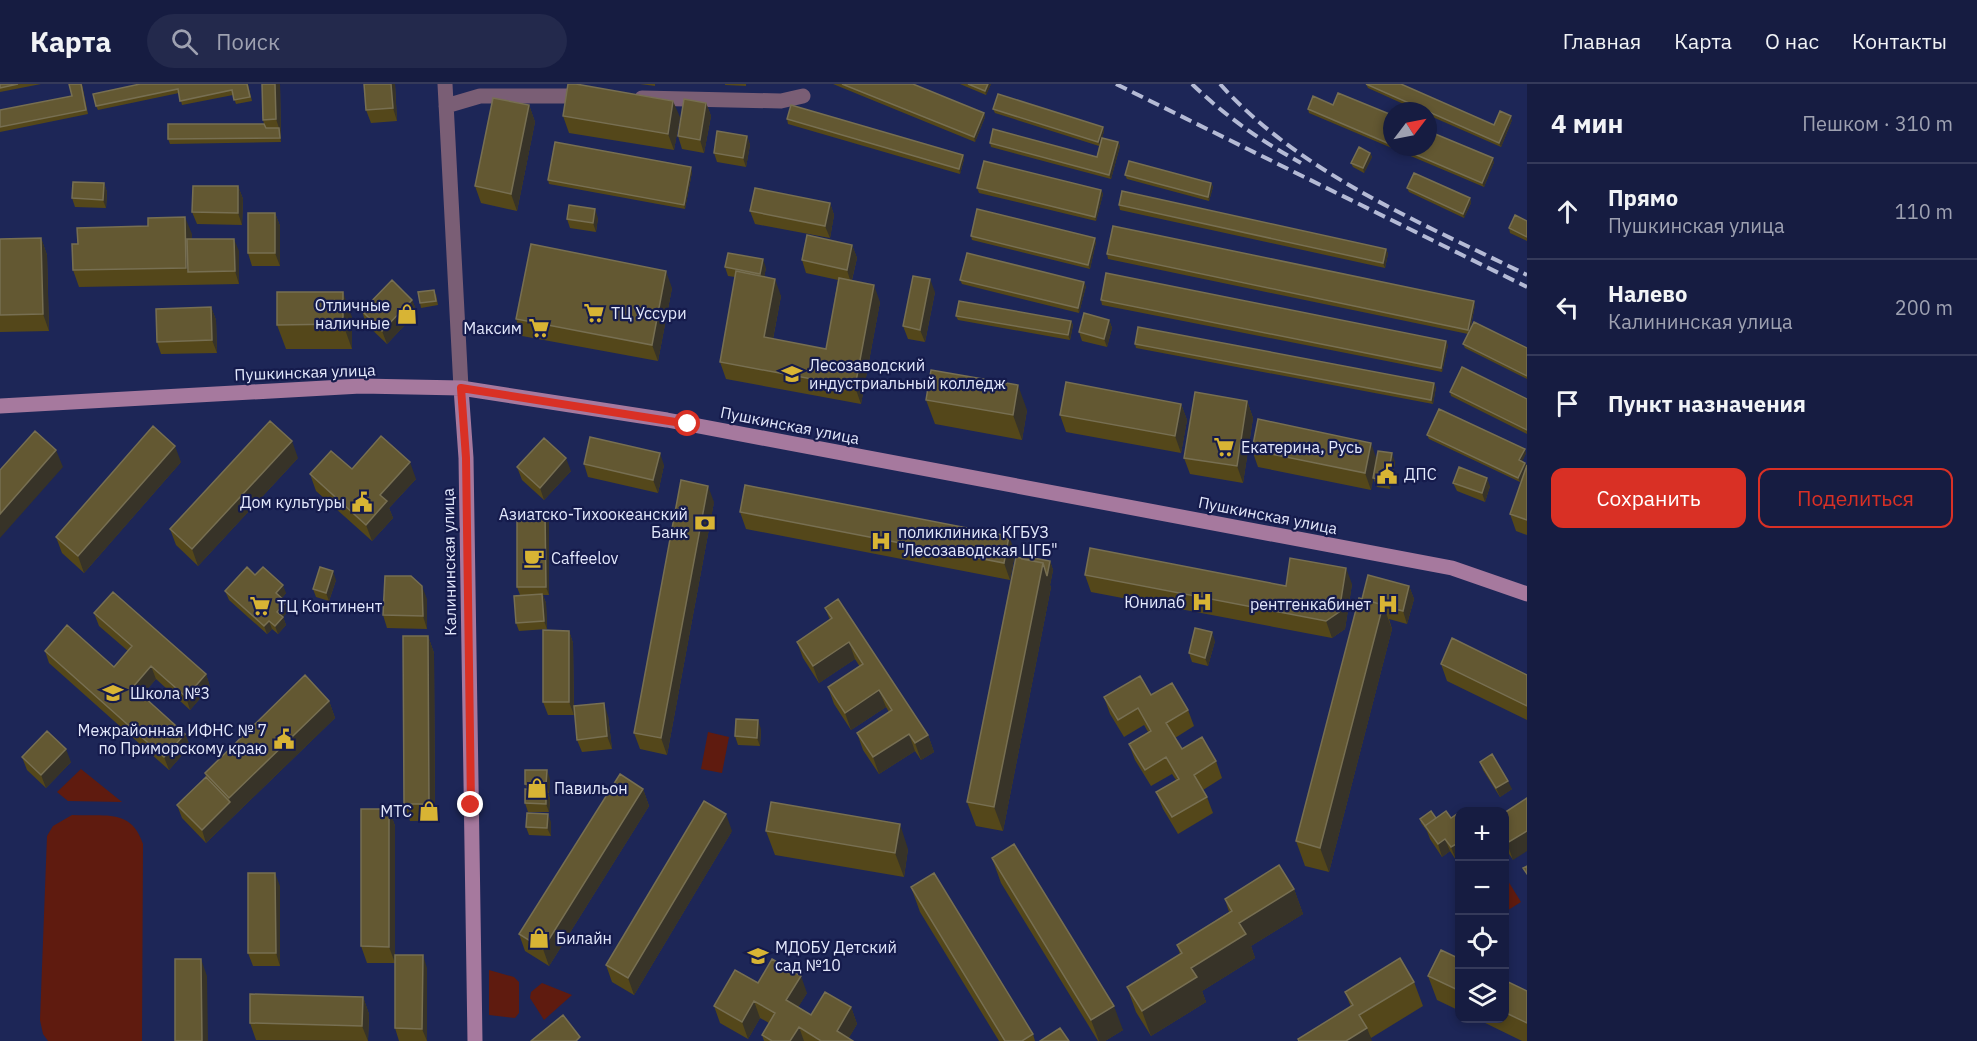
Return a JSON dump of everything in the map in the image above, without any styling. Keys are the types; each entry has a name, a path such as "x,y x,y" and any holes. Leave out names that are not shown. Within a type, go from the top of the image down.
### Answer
{"main road":[{"name":"Пушкинская улица","path":"0,406 330,388 461,388 668,420 1452,568 1527,594"},
{"name":"Калининская улица","path":"461,388 466,458 475,1041"}],"street":[{"name":"Калининская улица","path":"445,84 461,388"},
{"path":"446,106 480,96 545,94 603,97"},
{"path":"625,98 781,100 803,96"}],"shaded area":[{"path":"708,732 729,737 722,773 701,769"},
{"path":"81,769 122,802 68,801 57,792"},
{"path":"72,815 106,816 124,820 138,832 143,844 142,1041 48,1041 43,1034 40,1020 47,836 53,826"},
{"path":"1509,882 1521,902 1509,910"},
{"path":"489,970 514,977 519,982 519,1013 515,1018 489,1015"},
{"path":"542,983 572,995 544,1020 530,998 531,992"}],"building":[{"path":"0,84 18,84 0,88"},
{"path":"69,84 81,84 86,110 0,127 0,110 72,96"},
{"path":"140,84 247,84 250,97 234,100 232,90 180,101 178,89 96,106 93,94"},
{"path":"262,84 275,84 276,119 263,120"},
{"path":"364,84 391,84 393,108 366,110"},
{"path":"568,84 673,101 668,134 563,116"},
{"path":"842,84 913,84 984,113 974,137"},
{"path":"968,84 988,84 985,91"},
{"path":"1366,84 1401,84 1494,125 1500,111 1511,116 1499,143 1437,115 1437,102 1407,102"},
{"path":"1338,93 1383,111 1383,141 1308,109 1313,96 1333,105"},
{"path":"998,94 1103,127 1098,142 993,109"},
{"path":"493,98 529,105 511,194 475,186"},
{"path":"684,99 706,103 700,140 678,136"},
{"path":"791,105 963,155 959,169 787,119"},
{"path":"168,124 264,124 266,128 279,128 280,138 168,139"},
{"path":"993,129 1097,157 1102,138 1118,142 1109,175 990,143"},
{"path":"717,131 747,136 743,158 714,153"},
{"path":"1437,135 1493,158 1482,183 1419,156 1437,156"},
{"path":"555,142 691,167 684,205 548,180"},
{"path":"1359,147 1370,153 1363,168 1351,163"},
{"path":"984,161 1101,190 1095,217 977,188"},
{"path":"1129,161 1211,183 1208,197 1125,175"},
{"path":"1414,173 1470,198 1463,214 1407,188"},
{"path":"73,182 104,183 103,200 72,198"},
{"path":"193,186 238,186 238,213 192,212"},
{"path":"755,188 830,203 825,226 750,211"},
{"path":"1122,191 1386,249 1383,263 1119,205"},
{"path":"569,205 595,209 593,223 567,219"},
{"path":"977,209 1095,238 1088,265 971,236"},
{"path":"248,213 275,213 275,253 248,253"},
{"path":"1515,215 1527,221 1527,237 1509,228"},
{"path":"185,217 186,268 73,270 72,244 78,244 77,228 148,226 148,218"},
{"path":"1113,226 1474,301 1468,330 1107,254"},
{"path":"807,235 852,245 847,270 802,260"},
{"path":"41,238 43,314 0,315 0,239"},
{"path":"187,239 234,239 235,271 188,272"},
{"path":"531,244 666,271 652,345 516,319"},
{"path":"728,253 763,259 760,274 725,267"},
{"path":"967,253 1084,282 1078,308 960,280"},
{"path":"736,271 775,279 764,337 826,349 839,278 874,285 855,387 720,362"},
{"path":"1106,273 1446,341 1441,368 1101,300"},
{"path":"913,276 930,279 920,330 903,326"},
{"path":"392,280 412,300 382,331 362,311"},
{"path":"434,290 436,301 420,303 418,292"},
{"path":"277,292 343,292 343,324 277,325"},
{"path":"959,301 1071,321 1068,335 956,316"},
{"path":"211,307 212,340 157,342 156,309"},
{"path":"1084,313 1109,320 1104,339 1079,332"},
{"path":"1474,322 1527,348 1527,376 1463,344"},
{"path":"1138,327 1434,383 1431,400 1135,344"},
{"path":"1462,367 1527,399 1527,430 1450,392"},
{"path":"931,370 1018,385 1013,415 926,400"},
{"path":"1066,382 1181,404 1175,436 1060,415"},
{"path":"1195,392 1247,401 1237,466 1184,458"},
{"path":"1439,409 1525,449 1519,460 1525,463 1518,478 1427,435"},
{"path":"1258,419 1371,443 1365,473 1252,450"},
{"path":"270,421 292,441 192,549 170,529"},
{"path":"153,426 175,446 78,556 56,537"},
{"path":"35,431 56,450 0,514 0,470"},
{"name":"Дом культуры","path":"381,436 410,462 380,495 387,501 366,525 310,474 331,451 352,469"},
{"path":"590,437 660,453 653,480 584,464"},
{"path":"544,438 566,458 540,488 517,467"},
{"path":"1378,451 1392,453 1387,481 1373,478"},
{"path":"1527,465 1527,520 1510,514"},
{"path":"1459,467 1487,478 1482,493 1453,483"},
{"path":"681,480 708,486 661,738 634,733"},
{"path":"745,485 1009,536 1004,563 740,512"},
{"name":"Caffeelov","path":"517,512 545,512 546,587 517,587"},
{"path":"1090,548 1286,586 1290,558 1346,568 1339,612 1326,621 1085,575"},
{"path":"1023,556 1050,561 1047,576 1043,563 1022,559"},
{"path":"1016,557 1043,563 994,807 967,802"},
{"name":"ТЦ Континент","path":"247,567 255,575 263,567 283,585 276,593 286,602 277,612 283,617 275,626 269,621 264,626 225,591"},
{"path":"320,567 333,571 326,593 313,589"},
{"path":"1368,575 1409,586 1403,611 1362,599"},
{"path":"385,576 411,576 422,586 423,616 383,615"},
{"name":"Школа №3","path":"113,592 206,674 186,697 151,666 133,687 185,734 164,757 45,651 67,625 114,667 132,646 94,613"},
{"path":"542,594 544,621 516,623 514,596"},
{"path":"1359,598 1383,605 1320,848 1296,841"},
{"path":"838,599 928,735 915,743 909,734 873,757 857,733 892,710 879,690 845,713 828,687 863,664 849,642 813,666 797,642 832,618 825,608"},
{"path":"1195,628 1212,632 1205,658 1189,653"},
{"path":"543,630 569,631 569,702 543,702"},
{"path":"403,636 428,636 429,804 404,804"},
{"path":"1452,638 1527,675 1527,706 1441,664"},
{"path":"305,675 329,701 229,798 205,773"},
{"path":"1140,676 1151,695 1172,683 1188,710 1166,723 1182,749 1202,737 1216,761 1194,775 1207,797 1172,817 1156,792 1179,779 1166,757 1145,770 1129,744 1151,731 1138,708 1118,720 1104,697"},
{"path":"604,703 607,736 577,740 574,706"},
{"path":"736,719 758,720 757,738 735,736"},
{"path":"47,731 66,749 41,775 22,757"},
{"path":"1492,754 1508,781 1496,788 1480,762"},
{"path":"525,770 547,770 546,785 525,784"},
{"path":"620,774 643,789 543,949 519,934"},
{"path":"206,777 230,802 202,830 177,805"},
{"path":"525,789 546,790 546,804 525,803"},
{"path":"1527,798 1527,831 1509,842 1509,810"},
{"path":"704,801 726,814 628,978 606,965"},
{"path":"771,802 900,824 895,853 766,831"},
{"path":"361,809 389,809 389,947 361,946"},
{"path":"1431,811 1436,818 1425,826 1420,819"},
{"path":"1446,811 1451,818 1455,815 1455,845 1451,847 1445,839 1438,844 1425,826"},
{"path":"527,813 548,814 547,828 526,827"},
{"path":"1014,844 1114,1006 1091,1020 992,858"},
{"path":"1279,865 1294,889 1239,923 1246,934 1191,968 1197,977 1142,1011 1127,987 1182,953 1177,945 1232,911 1225,899"},
{"path":"248,873 275,873 276,953 248,953"},
{"path":"934,873 1033,1034 1022,1041 1005,1041 911,887"},
{"path":"1441,950 1455,957 1455,989 1428,976"},
{"path":"395,955 423,955 422,1029 395,1028"},
{"path":"1400,958 1414,982 1359,1015 1367,1028 1346,1041 1299,1041 1298,1039 1353,1005 1345,992"},
{"path":"175,959 201,959 202,1041 175,1041"},
{"path":"772,959 801,976 786,1000 811,1015 825,992 851,1007 837,1031 853,1041 821,1041 799,1027 790,1041 772,1041 762,1035 775,1013 754,1001 742,1022 714,1006 735,970 758,983"},
{"path":"1509,982 1527,991 1527,1023 1509,1014"},
{"path":"250,994 363,997 362,1026 250,1023"},
{"path":"563,1015 580,1037 576,1041 531,1041"},
{"path":"1060,1028 1069,1041 1040,1041"}],"railway":[{"path":"1116,84 1527,287"},
{"path":"1192,84 1244,127 1301,163"},
{"path":"1220,84 1252,116 1325,170 1404,215 1527,275"}],"place":[{"name":"ТЦ Уссури","path":"594,313"},
{"name":"Отличные наличные","path":"407,314"},
{"name":"Максим","path":"539,328"},
{"name":"Лесозаводский индустриальный колледж","path":"792,374"},
{"name":"Екатерина, Русь","path":"1224,447"},
{"name":"ДПС","path":"1387,474"},
{"name":"Дом культуры","path":"362,502"},
{"name":"Азиатско-Тихоокеанский Банк","path":"705,523"},
{"name":"поликлиника КГБУЗ \"Лесозаводская ЦГБ\"","path":"881,541"},
{"name":"Caffeelov","path":"534,558"},
{"name":"Юнилаб","path":"1202,602"},
{"name":"рентгенкабинет","path":"1388,604"},
{"name":"ТЦ Континент","path":"260,606"},
{"name":"Школа №3","path":"113,693"},
{"name":"Межрайонная ИФНС № 7 по Приморскому краю","path":"284,739"},
{"name":"Павильон","path":"537,788"},
{"name":"МТС","path":"429,811"},
{"name":"Билайн","path":"539,938"},
{"name":"МДОБУ Детский сад №10","path":"758,956"}],"route":[{"path":"471,805 466,458 461,388 590,406 688,424"}]}
